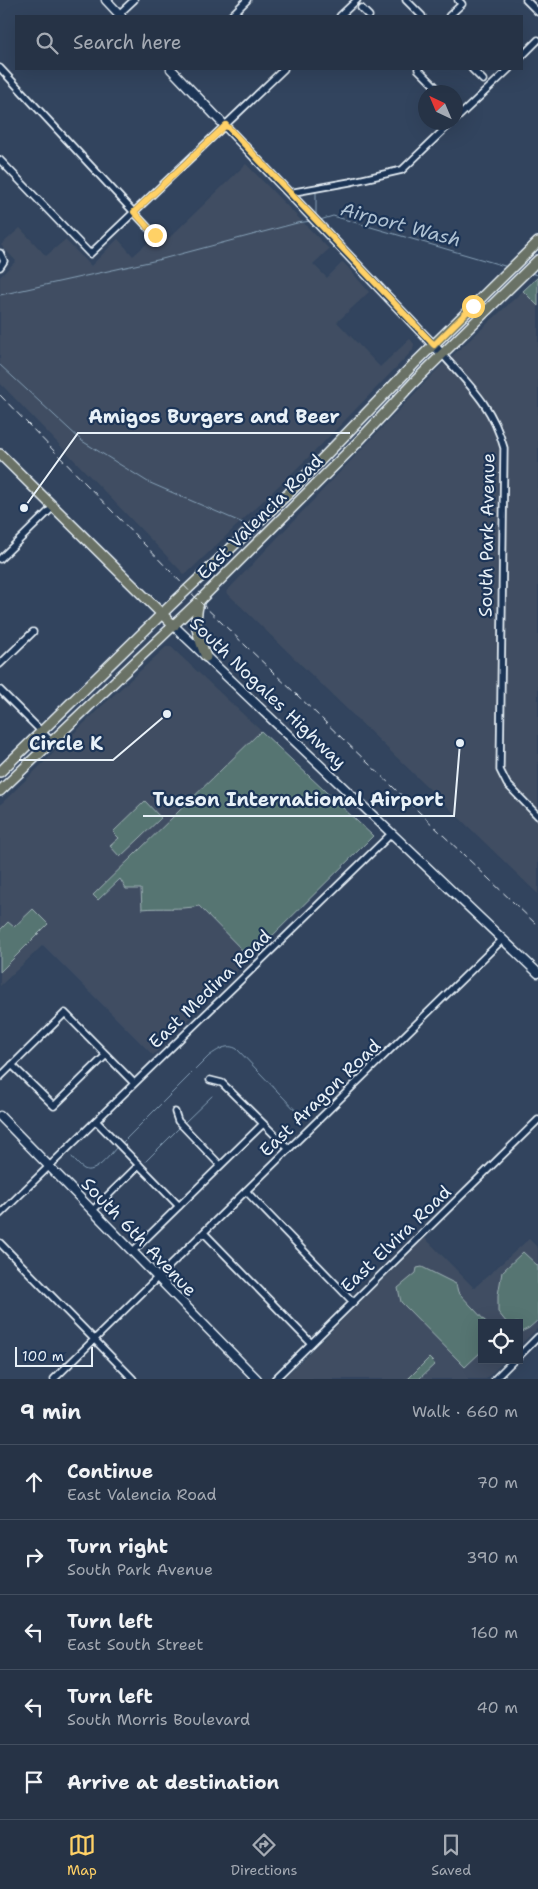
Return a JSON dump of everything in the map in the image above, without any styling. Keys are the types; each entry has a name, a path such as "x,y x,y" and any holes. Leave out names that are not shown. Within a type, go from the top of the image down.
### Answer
{"main road":[{"path":"106,0 120,15"},
{"name":"South Park Avenue","path":"174,70 442,354"},
{"name":"East Valencia Road","path":"0,772 161,614 258,523 538,242"},
{"name":"East Valencia Road","path":"0,791 174,626 356,444 442,354 536,262"},
{"path":"347,435 356,444"},
{"name":"South Nogales Highway","path":"0,454 161,614 538,973"},
{"path":"258,523 268,533"},
{"path":"199,601 195,628 206,657"},
{"name":"South 6th Avenue","path":"0,1116 257,1379"}],"street":[{"path":"120,15 134,0"},
{"path":"232,15 247,0"},
{"path":"341,15 357,0"},
{"path":"406,0 421,15"},
{"path":"452,15 462,4 458,0"},
{"path":"526,0 538,12"},
{"path":"361,8 368,15"},
{"path":"523,55 538,40"},
{"path":"0,68 155,235"},
{"path":"0,160 90,254 283,70"},
{"path":"419,70 434,85"},
{"path":"473,70 483,80"},
{"path":"463,112 508,70"},
{"path":"289,193 402,170 444,130"},
{"path":"0,253 3,256 2,265"},
{"name":"South Park Avenue","path":"442,354 482,398 494,420 504,448 500,770 507,784 538,816"},
{"path":"0,559 53,507"},
{"path":"0,664 33,632"},
{"path":"0,690 51,741"},
{"name":"East Medina Road","path":"0,1214 391,834"},
{"name":"East Aragon Road","path":"54,1379 503,940"},
{"path":"0,1077 65,1013 134,1084"},
{"path":"12,1065 54,1106 106,1055"},
{"path":"210,1080 222,1084 289,1149"},
{"path":"176,1112 178,1121 220,1166"},
{"name":"East Elvira Road","path":"274,1379 538,1120"},
{"path":"96,1121 179,1206"},
{"path":"132,1252 263,1124"},
{"path":"92,1211 139,1165"},
{"path":"246,1191 353,1302"},
{"path":"204,1233 311,1343"},
{"path":"0,1243 133,1379"},
{"path":"523,1352 538,1338"},
{"path":"495,1379 510,1364"}],"shaded area":[{"path":"246,164 329,249 313,264 327,278 343,262 369,292 337,322 380,367 410,339 414,344 413,350 316,450 185,575 0,383 0,277 16,261 1,245 20,228 46,256 65,240 91,266 118,239 133,256 161,231 168,239"},
{"path":"523,291 538,306 538,894 226,592 438,369"},
{"path":"166,647 171,647 261,731 94,895 99,900 146,853 250,958 153,1055 43,945 0,986 0,805"},
{"path":"425,1238 474,1288 529,1239 538,1248 538,1328 523,1342 523,1319 478,1319 478,1364 501,1364 486,1379 283,1379"}],"green space":[{"path":"538,277 538,306 523,291"},
{"path":"261,731 373,836 250,958 199,906 142,909 141,889 126,889 120,879 98,900 93,895"},
{"path":"145,801 161,818 120,857 110,846 119,838 113,832"},
{"path":"33,909 48,924 0,972 0,930 8,922 14,927"},
{"path":"523,1252 538,1266 538,1320 523,1331 523,1319 504,1319 498,1312 498,1295 502,1272"},
{"path":"422,1267 456,1284 458,1292 483,1319 478,1319 478,1355 465,1367 401,1302 398,1288 416,1273 417,1268"},
{"path":"429,1358 435,1364 419,1379 408,1379"}],"waterway":[{"path":"316,193 316,217"},
{"name":"Airport Wash","path":"320,220 333,216 508,267"},
{"name":"Airport Wash","path":"0,295 162,259 297,223 311,221"},
{"path":"531,273 538,275"},
{"path":"0,365 82,441 148,482 245,524"},
{"path":"123,1142 209,1056 226,1047 237,1049 302,1117"},
{"path":"185,1122 212,1096"},
{"path":"146,1161 179,1128"},
{"path":"72,1157 84,1169 93,1169 102,1163 116,1148"}],"railway":[{"path":"0,395 199,601 538,926"}],"place":[{"name":"Amigos Burgers and Beer","path":"24,508"},
{"name":"Circle K","path":"167,714"},
{"name":"Tucson International Airport","path":"460,743"}],"route":[{"path":"155,235 134,212 226,125 434,345 473,306"}]}
